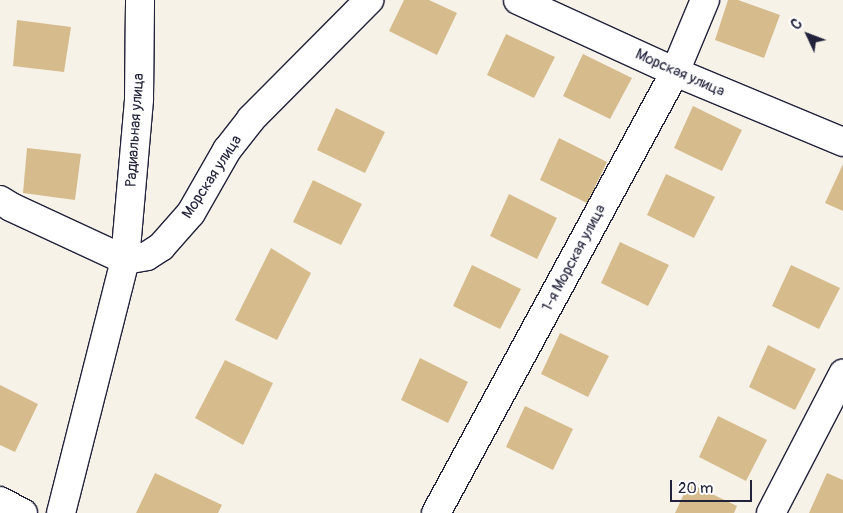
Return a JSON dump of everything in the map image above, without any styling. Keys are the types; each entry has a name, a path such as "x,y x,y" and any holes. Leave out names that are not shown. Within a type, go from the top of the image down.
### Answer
{"street":[{"name":"Радиальная улица","path":"125,260 139,99 140,0"},
{"name":"Морская улица","path":"125,260 147,256 162,247 191,213 228,150 251,119 369,0"},
{"name":"Морская улица","path":"518,0 675,72 843,142"},
{"name":"1-я Морская улица","path":"436,513 675,72 705,0"},
{"path":"0,200 11,207 125,260 61,513"},
{"path":"771,513 843,374"},
{"path":"0,501 23,513"}],"building":[{"path":"404,0 429,0 457,13 437,55 389,31"},
{"path":"728,0 738,0 780,15 764,58 715,40"},
{"path":"17,20 71,27 64,72 13,66"},
{"path":"506,34 555,57 534,98 487,75"},
{"path":"583,54 632,78 610,119 563,96"},
{"path":"693,106 742,130 722,171 674,148"},
{"path":"336,108 385,132 365,173 317,150"},
{"path":"559,138 607,162 587,203 540,180"},
{"path":"27,148 81,154 75,200 23,193"},
{"path":"843,164 843,211 825,203"},
{"path":"666,174 715,197 694,238 647,215"},
{"path":"313,180 362,204 341,245 293,222"},
{"path":"509,194 557,218 537,259 490,236"},
{"path":"620,242 669,265 648,306 601,283"},
{"path":"271,248 311,273 277,340 235,320"},
{"path":"472,265 521,289 500,329 453,306"},
{"path":"791,265 840,288 819,329 772,306"},
{"path":"560,333 609,356 588,397 541,374"},
{"path":"768,345 816,369 795,410 749,387"},
{"path":"420,358 468,382 448,423 401,400"},
{"path":"225,360 273,383 243,445 195,418"},
{"path":"0,385 38,404 15,452 0,445"},
{"path":"525,406 573,429 553,470 506,447"},
{"path":"718,416 767,440 746,481 699,457"},
{"path":"155,473 222,505 218,513 136,513"},
{"path":"827,473 843,480 843,513 809,513"},
{"path":"689,483 737,506 734,513 675,513"}]}
